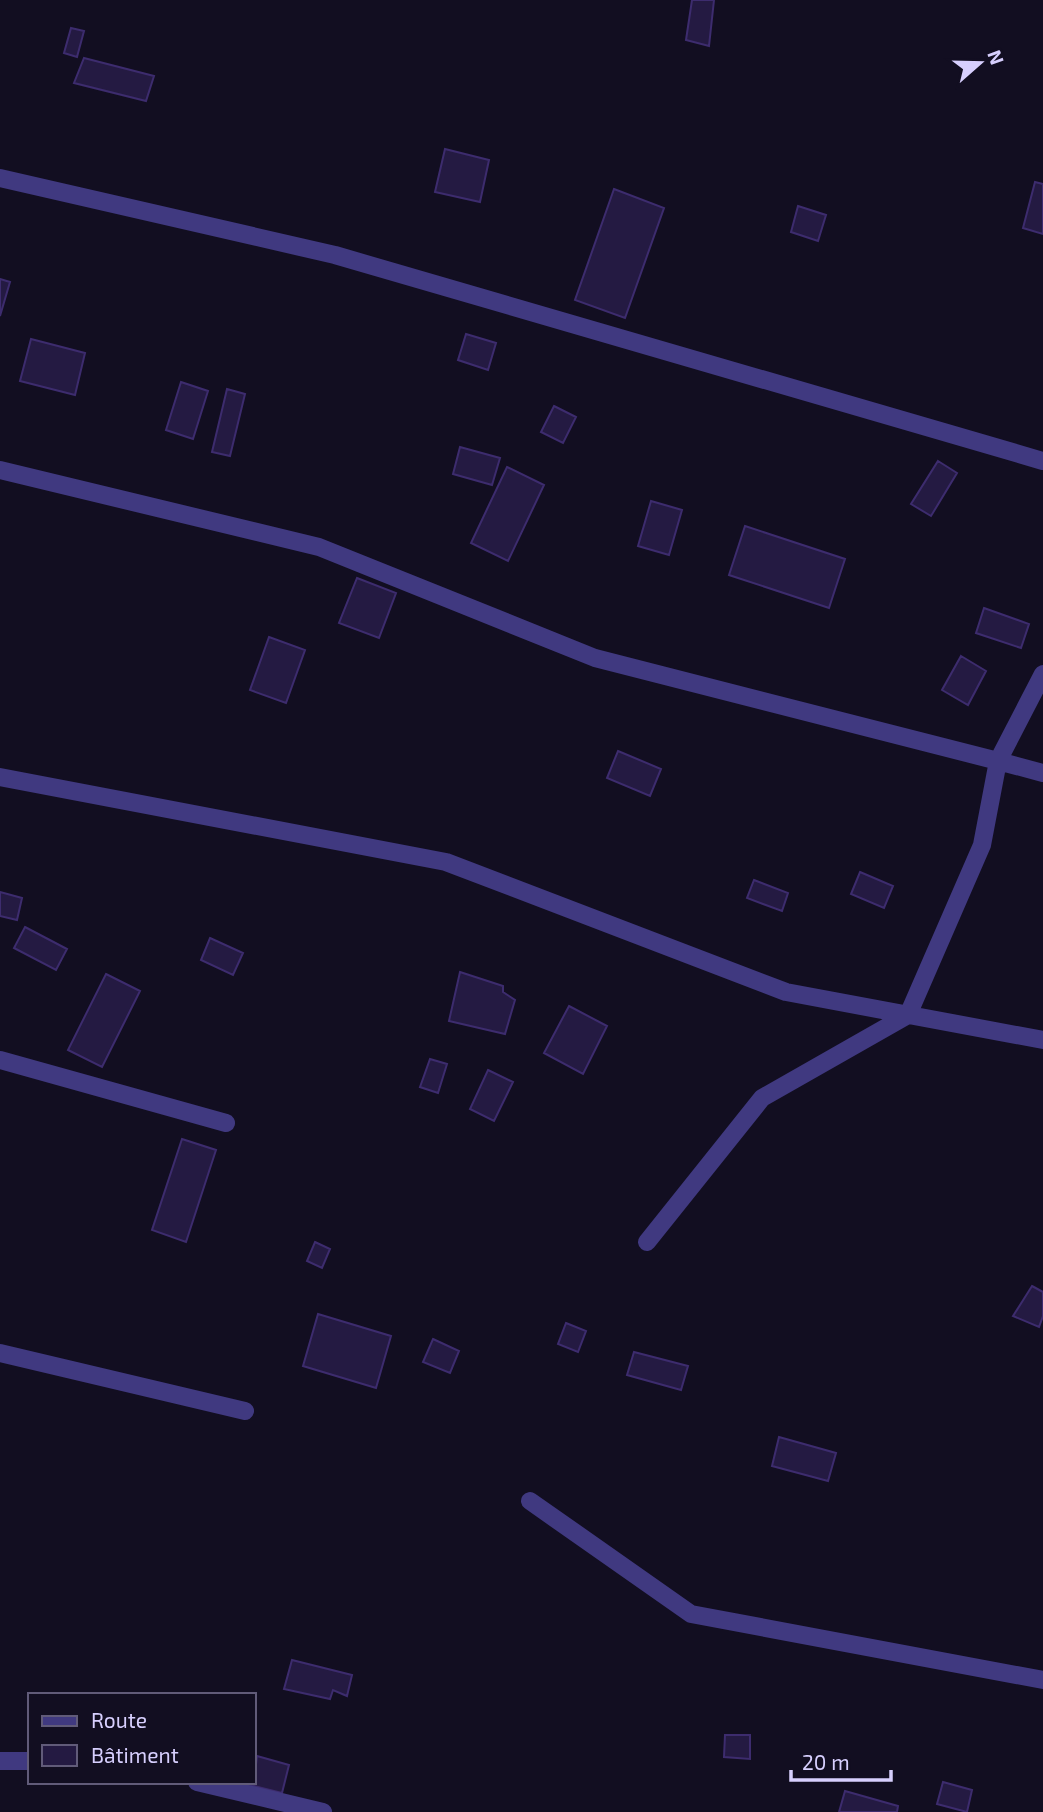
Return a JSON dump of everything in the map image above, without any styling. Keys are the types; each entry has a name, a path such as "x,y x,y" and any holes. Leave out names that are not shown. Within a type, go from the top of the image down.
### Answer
{"street":[{"path":"0,178 335,255 1043,461"},
{"path":"0,470 319,547 595,658 1043,773"},
{"path":"647,1242 762,1098 908,1015 982,845 998,761 1043,674"},
{"path":"0,778 446,862 786,992 1043,1040"},
{"path":"0,1060 226,1123"},
{"path":"0,1353 245,1411"},
{"path":"530,1501 691,1614 1043,1680"},
{"path":"0,1761 28,1761"},
{"path":"205,1784 323,1812"}],"building":[{"path":"692,0 714,0 709,46 686,40"},
{"path":"71,28 84,31 77,57 64,53"},
{"path":"84,58 154,76 146,101 74,83"},
{"path":"445,149 489,160 480,202 435,192"},
{"path":"1035,182 1043,184 1043,234 1023,228"},
{"path":"614,189 664,208 625,318 575,300"},
{"path":"798,206 826,215 818,241 791,232"},
{"path":"0,279 10,282 0,316"},
{"path":"466,334 496,343 488,370 458,360"},
{"path":"31,339 85,353 75,395 20,381"},
{"path":"181,382 208,391 193,439 166,430"},
{"path":"227,389 245,394 230,456 212,452"},
{"path":"554,406 576,417 563,443 541,432"},
{"path":"460,447 500,458 492,485 453,474"},
{"path":"938,461 957,473 931,516 911,504"},
{"path":"507,467 544,485 508,561 471,543"},
{"path":"651,501 682,510 669,555 638,546"},
{"path":"745,526 845,559 829,608 729,575"},
{"path":"357,578 396,593 379,638 339,623"},
{"path":"984,608 1029,624 1021,648 976,633"},
{"path":"269,637 305,650 286,703 250,690"},
{"path":"961,656 986,671 968,705 942,690"},
{"path":"618,751 661,769 650,796 607,778"},
{"path":"860,872 893,886 884,908 851,894"},
{"path":"754,880 788,893 782,911 747,898"},
{"path":"0,892 22,898 17,920 0,916"},
{"path":"25,927 67,949 56,970 14,948"},
{"path":"210,938 243,953 233,975 201,960"},
{"path":"460,972 503,986 503,992 515,1000 505,1034 449,1021"},
{"path":"106,974 140,991 102,1067 68,1050"},
{"path":"569,1006 607,1026 583,1074 544,1053"},
{"path":"430,1059 447,1064 438,1093 420,1087"},
{"path":"488,1070 513,1082 494,1121 470,1109"},
{"path":"182,1139 216,1150 186,1242 152,1230"},
{"path":"315,1242 330,1249 322,1268 307,1261"},
{"path":"1032,1286 1043,1292 1043,1316 1039,1327 1013,1316"},
{"path":"318,1314 391,1336 376,1388 303,1366"},
{"path":"566,1323 586,1331 578,1352 558,1344"},
{"path":"433,1339 459,1351 450,1373 423,1362"},
{"path":"634,1352 688,1366 681,1390 627,1375"},
{"path":"779,1437 836,1453 828,1481 772,1466"},
{"path":"292,1660 352,1675 347,1696 333,1690 330,1699 284,1689"},
{"path":"725,1735 750,1735 750,1759 724,1757"},
{"path":"257,1756 289,1765 282,1793 250,1785 256,1784"},
{"path":"943,1782 972,1790 967,1812 937,1804"},
{"path":"845,1791 898,1806 897,1812 839,1812"}]}
